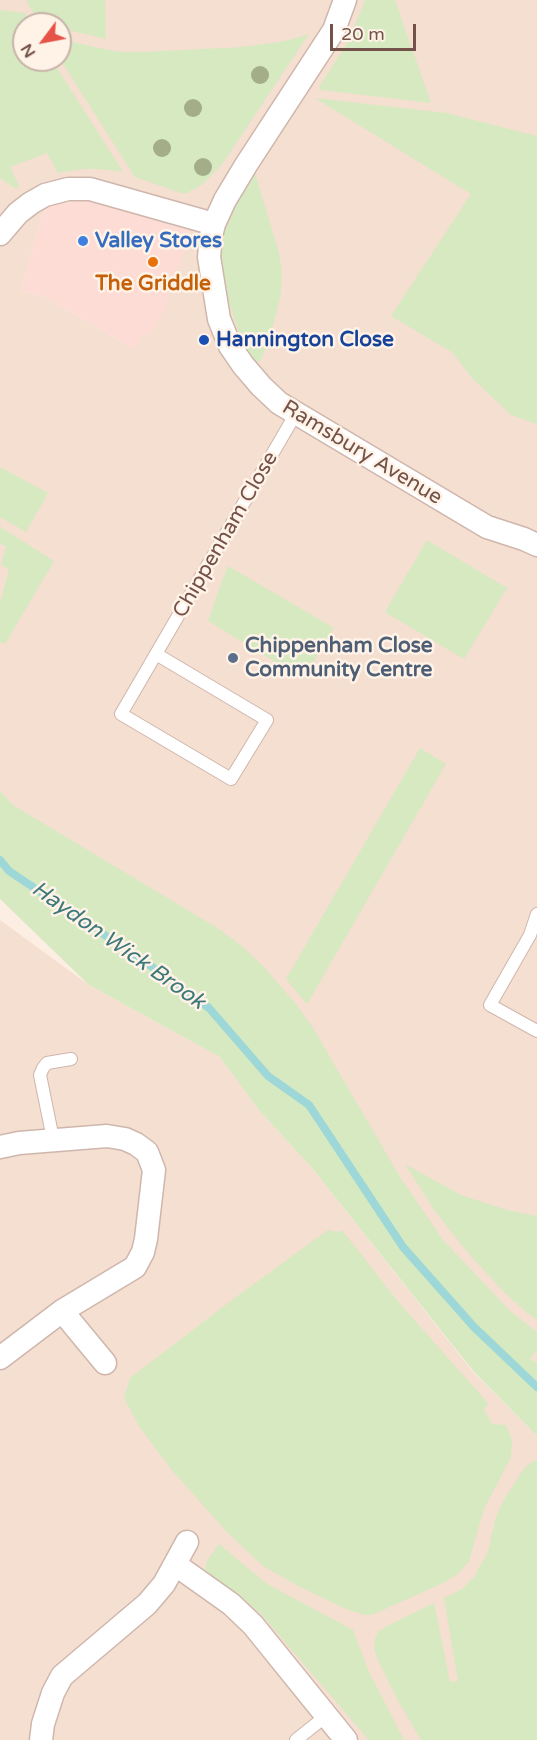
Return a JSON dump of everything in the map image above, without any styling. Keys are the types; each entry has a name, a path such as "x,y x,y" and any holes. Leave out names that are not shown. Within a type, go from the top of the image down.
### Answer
{"street":[{"name":"Ramsbury Avenue","path":"345,0 334,30 246,165 214,224 209,257 219,319 230,346 261,386 295,415 487,527 524,539 537,546"},
{"path":"0,234 18,213 31,203 45,195 68,189 90,189 214,224"},
{"path":"0,1147 53,1139 106,1136 125,1139 147,1152 154,1170 143,1252 135,1268 62,1311 0,1358"},
{"path":"62,1311 105,1363"},
{"path":"41,1740 43,1724 53,1693 62,1676 147,1604 164,1584 187,1542"},
{"path":"176,1565 231,1604 253,1625 346,1740"}],"lane":[{"name":"Chippenham Close","path":"156,654 267,720 231,779 121,714 295,415"},
{"path":"537,914 533,937 490,1005 537,1031"},
{"path":"53,1139 40,1075 47,1063 71,1059"},
{"path":"296,1740 326,1716"}],"shaded area":[{"path":"0,0 537,0 537,1363 530,1359 0,791","holes":["83,200 150,336 144,332 134,349 45,297 21,291 42,215 49,206"]},
{"path":"83,200 189,230 165,309 150,336 144,332 134,349 45,297 21,291 42,215 49,206"},
{"path":"0,920 89,985 220,1057 259,1110 313,1169 473,1372 537,1436 537,1740 0,1740"}],"green space":[{"path":"26,0 105,0 106,39 72,31 72,12 33,12"},
{"path":"365,0 395,0 431,103 321,90 319,87 348,42"},
{"path":"0,10 17,12 12,12 12,72 60,72 123,172 83,169 58,173 47,153 10,167 19,186 16,189 0,178"},
{"path":"309,34 223,163 203,184 187,193 135,177 68,72 72,72 72,42 122,52 142,52 243,47 285,41"},
{"path":"315,98 446,113 537,136 537,424 511,415 471,377 453,353 391,316 471,194"},
{"path":"254,170 279,253 282,272 281,294 273,325 262,358 256,364 244,349 220,273 219,251 223,223"},
{"path":"0,467 48,493 26,532 0,517"},
{"path":"0,527 54,561 5,644 0,642 0,604 9,569 1,565 6,546 0,544"},
{"path":"427,540 507,588 464,659 385,612"},
{"path":"228,566 334,628 304,679 208,621"},
{"path":"420,748 446,764 307,1004 286,979"},
{"path":"0,791 13,805 219,929 265,968 295,1003 313,1028 400,1177 443,1240 510,1311 537,1332 537,1350 530,1359 537,1363 537,1436 474,1372 313,1169 259,1110 220,1057 89,985 0,899"},
{"path":"405,1164 461,1195 507,1210 537,1216 537,1320 503,1291 469,1254 435,1211"},
{"path":"328,1230 337,1232 342,1230 400,1304 488,1403 484,1410 492,1424 506,1425 512,1440 511,1457 484,1509 469,1561 459,1573 445,1582 372,1615 346,1609 263,1566 226,1531 171,1469 139,1426 124,1398 130,1378"},
{"path":"537,1459 537,1740 421,1740 379,1662 374,1649 375,1639 378,1632 389,1625 434,1603 450,1682 458,1681 444,1598 462,1589 474,1577 488,1552 495,1520 503,1501 525,1467"},
{"path":"219,1544 267,1584 353,1630 369,1672 404,1740 369,1740 260,1613 234,1591 204,1573 207,1561"}],"waterway":[{"name":"Haydon Wick Brook","path":"0,860 9,871 148,964 209,1008 268,1076 309,1105 403,1247 474,1327 537,1387"}],"place":[{"name":"Valley Stores","path":"83,241"},
{"name":"The Griddle","path":"153,262"},
{"name":"Hannington Close","path":"204,340"},
{"name":"Chippenham Close Community Centre","path":"233,658"}]}
